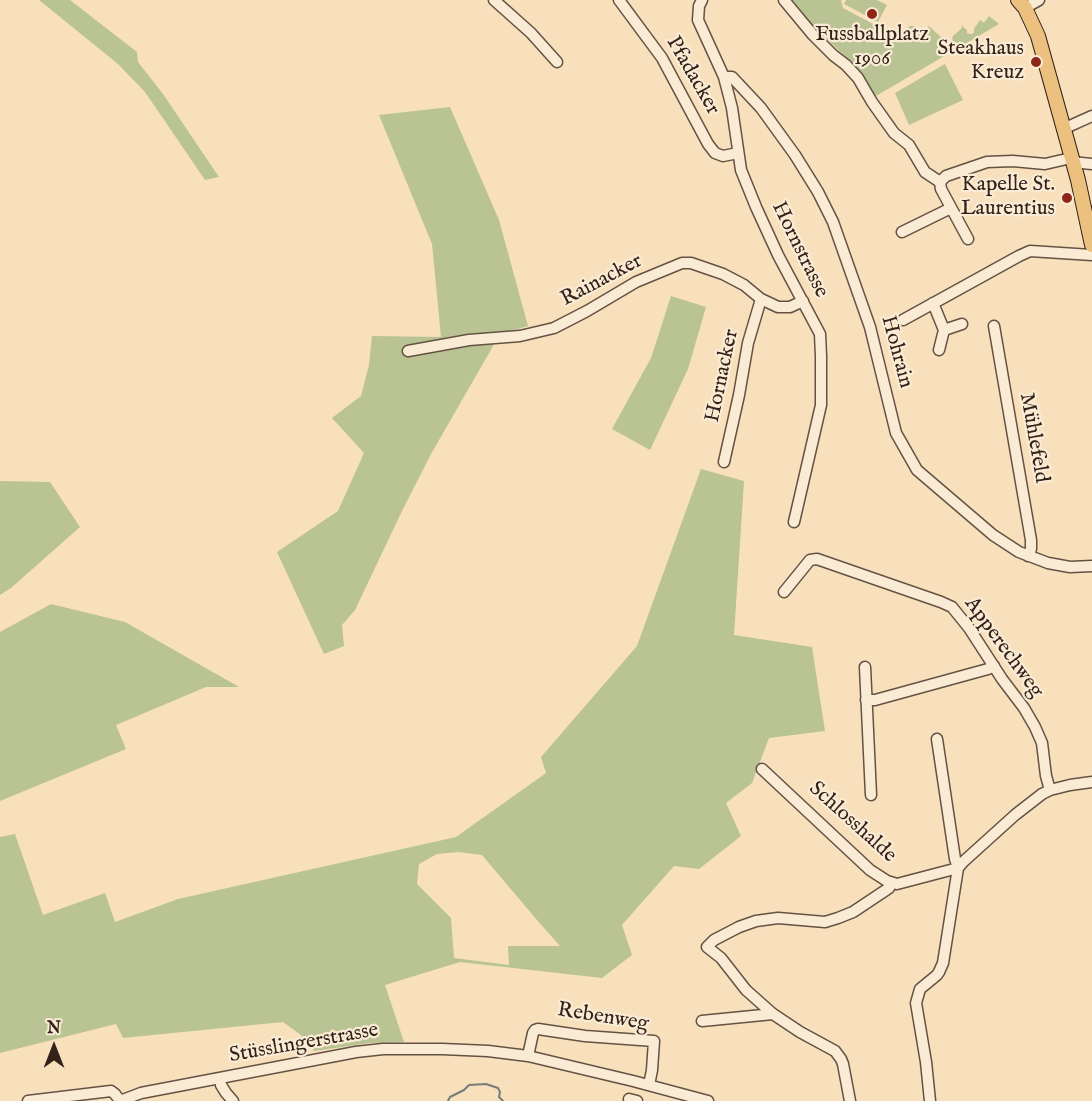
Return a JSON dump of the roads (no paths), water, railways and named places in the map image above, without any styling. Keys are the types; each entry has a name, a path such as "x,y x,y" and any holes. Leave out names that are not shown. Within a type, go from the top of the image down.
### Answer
{"main road":[{"path":"1022,4 1038,36 1072,160 1092,245"}],"street":[{"path":"494,0 531,33 557,62"},
{"name":"Pfadacker","path":"619,0 662,58 715,153 723,156 738,153"},
{"name":"Hornstrasse","path":"702,0 698,20 724,76 732,108 741,170 778,255 820,334 821,405 795,522"},
{"path":"784,0 813,35 858,78 894,133 909,146 926,172 940,182"},
{"path":"1022,4 1039,0"},
{"name":"Hohrain","path":"724,76 732,77 761,108 795,155 833,222 870,327 896,433 917,470 993,536 1012,548 1048,563 1070,567 1092,566"},
{"path":"1063,129 1092,117"},
{"path":"968,239 940,189 940,182 946,176 987,162 1013,161 1045,164 1072,160 1092,164"},
{"path":"902,232 951,208"},
{"path":"903,320 1030,251 1092,255"},
{"name":"Rainacker","path":"408,351 469,340 520,336 554,328 636,282 682,263 691,263 723,274 778,307 790,307 803,301"},
{"name":"Hornacker","path":"724,462 748,343 761,298"},
{"path":"933,303 944,330 939,350"},
{"path":"944,330 962,324"},
{"name":"Mühlefeld","path":"994,326 1031,540 1028,556"},
{"name":"Apperechweg","path":"783,592 810,561 817,560 952,607 1035,727 1042,743 1050,790"},
{"path":"866,700 886,697 994,666"},
{"path":"865,667 871,795"},
{"path":"930,1101 916,1003 920,988 937,975 942,963 958,868 937,739"},
{"name":"Schlosshalde","path":"762,769 870,870 892,884 958,868"},
{"path":"958,868 1015,815 1042,794 1070,784 1092,782"},
{"path":"850,1101 843,1064 835,1051 773,1014 746,990 721,958 708,947 714,940 739,927 767,918 825,921 838,918 853,912 892,884"},
{"path":"702,1021 773,1014"},
{"name":"Rebenweg","path":"528,1056 533,1033 538,1029 585,1036 654,1041 649,1085"},
{"name":"Stüsslingerstrasse","path":"120,1101 141,1093 329,1056 383,1050 479,1050 528,1056 649,1085 679,1097 708,1101"},
{"path":"220,1078 221,1085 233,1101"},
{"path":"28,1101 111,1091 120,1101"}],"waterway":[{"path":"448,1101 450,1097 469,1085 486,1084 498,1088 499,1097 503,1101"}],"place":[{"name":"Fussballplatz 1906","path":"872,14"},
{"name":"Steakhaus Kreuz","path":"1036,62"},
{"name":"Kapelle St. Laurentius","path":"1067,198"}]}
